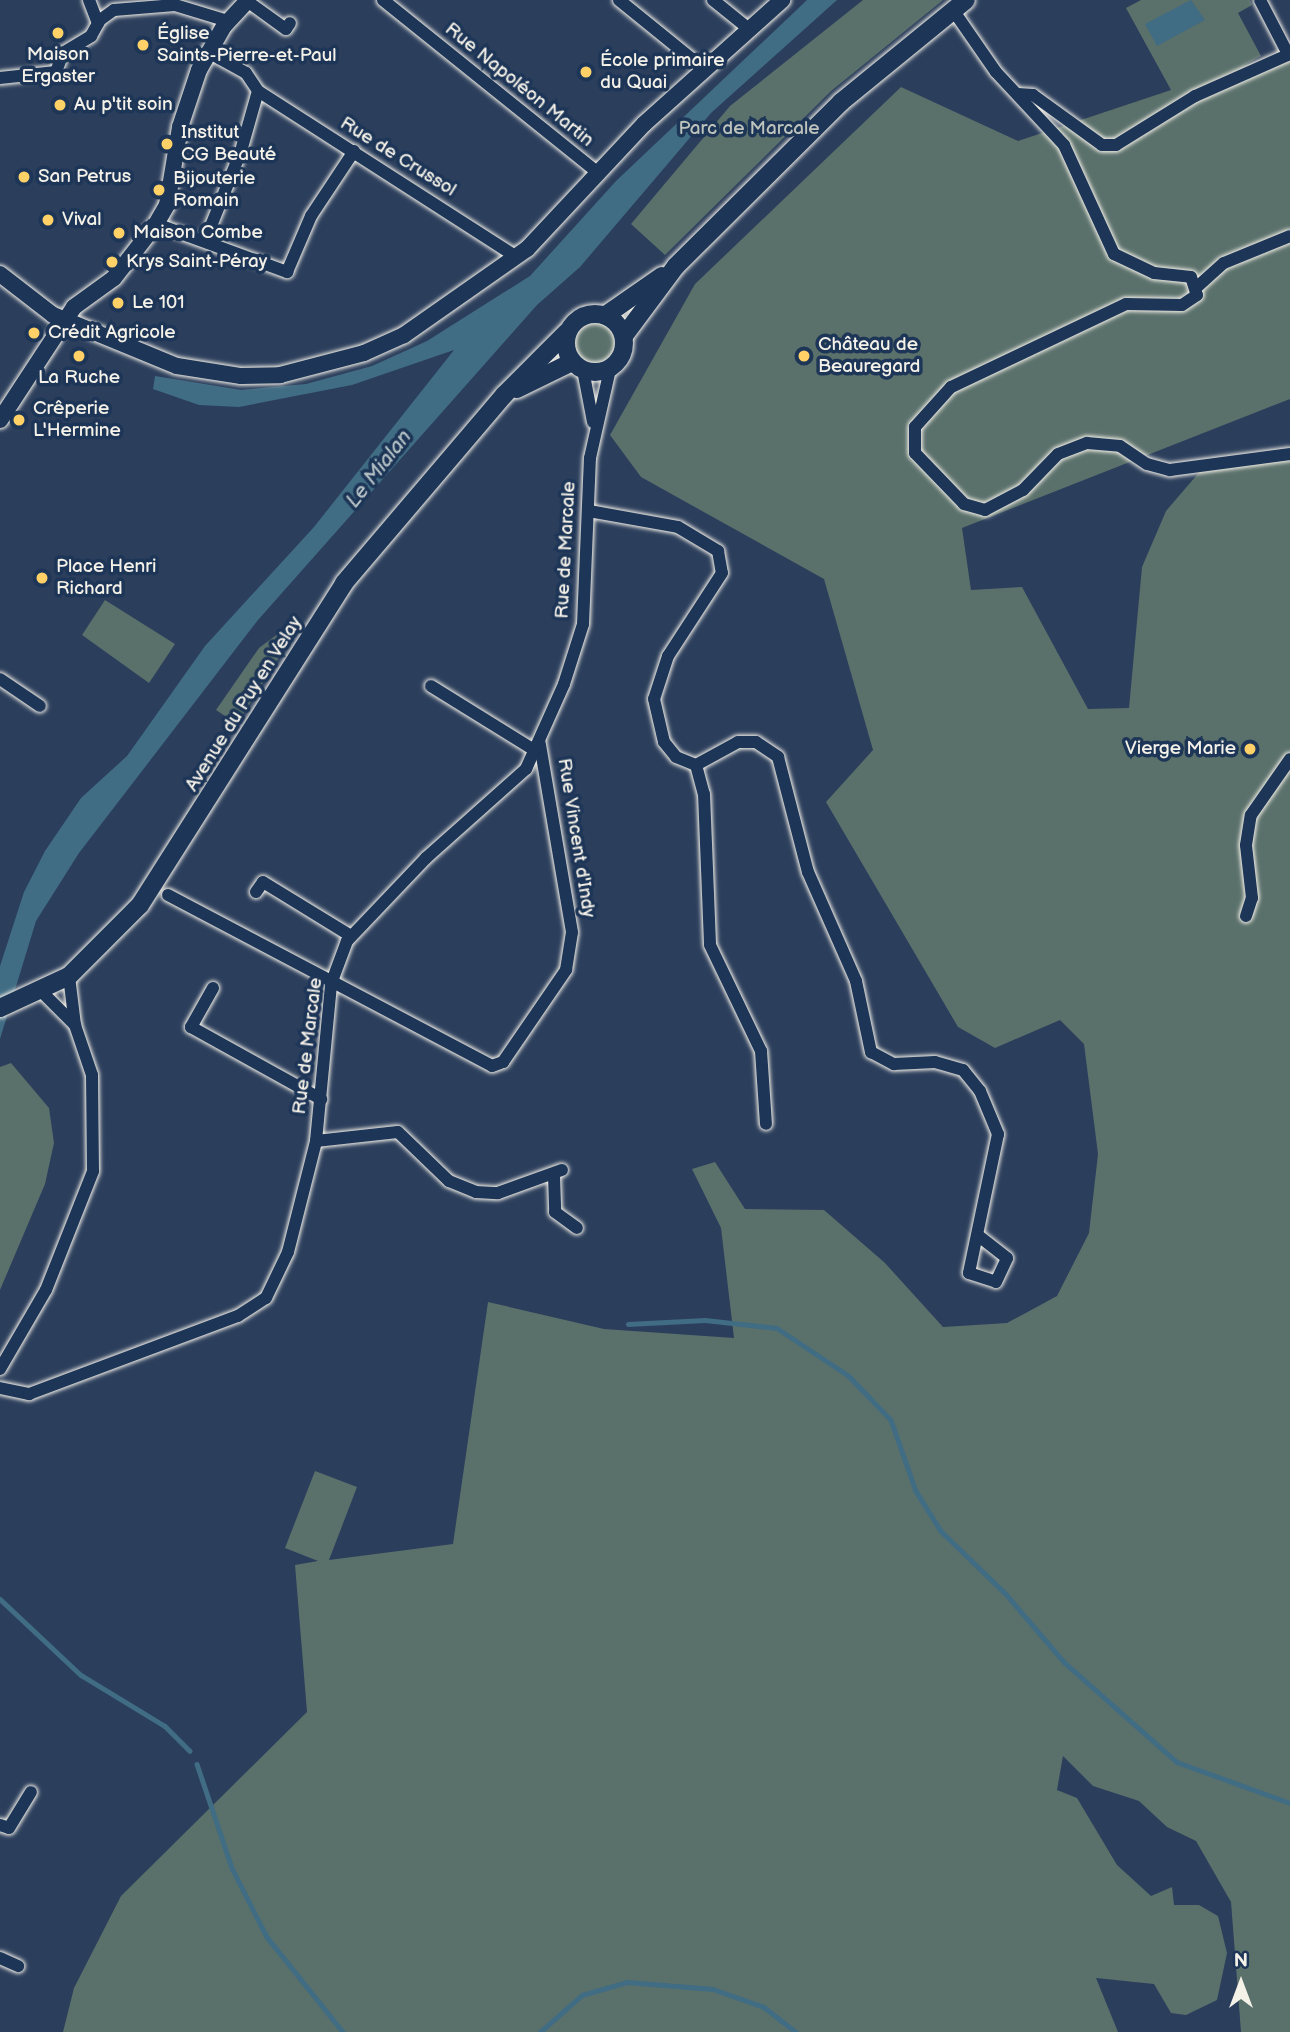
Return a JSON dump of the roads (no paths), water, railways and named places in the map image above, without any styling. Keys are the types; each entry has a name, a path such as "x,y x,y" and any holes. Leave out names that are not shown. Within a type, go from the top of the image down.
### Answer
{"main road":[{"path":"676,266 606,315 581,316 567,332 578,366 610,369 624,351 624,336 676,266 841,103 960,5"},
{"path":"606,315 624,336"},
{"name":"Avenue du Puy en Velay","path":"0,1008 39,993 69,976 140,905 173,861 344,583 504,395 567,332"},
{"name":"Avenue du Puy en Velay","path":"504,395 578,366"}],"street":[{"path":"89,0 98,23"},
{"path":"0,420 80,300 125,267 167,205 180,127 208,52 228,21 247,0 286,29 290,23"},
{"name":"Rue Napoléon Martin","path":"383,0 598,173"},
{"path":"619,0 704,68"},
{"path":"713,0 749,29"},
{"path":"0,274 37,305 65,320 177,366 241,376 280,375 384,346 517,257 704,68 782,0"},
{"path":"1018,94 1033,94 1102,145 1116,145 1195,96 1289,54 1260,0"},
{"path":"0,78 58,71 63,53 91,36 98,23 121,4 175,5 228,21"},
{"path":"960,5 1018,94 1064,145 1114,254 1154,273 1191,277 1197,287"},
{"name":"Rue de Crussol","path":"208,52 246,74 258,91 517,257"},
{"path":"205,241 241,151 258,91"},
{"path":"156,224 287,271 311,216 354,151"},
{"path":"1290,236 1224,263 1197,287 1192,302 1126,304 951,387 915,427 915,453 964,504 985,510 1023,490 1058,453 1087,443 1120,446 1147,464 1170,470 1290,454"},
{"name":"Rue de Marcale","path":"578,366 594,426"},
{"name":"Rue de Marcale","path":"0,1388 29,1394 239,1316 266,1298 288,1252 316,1141 331,984 351,936 426,858 518,778 538,747 583,624 594,426 610,369"},
{"path":"589,511 678,527 718,551 722,573 668,656 654,699 664,742 676,757 696,765"},
{"path":"0,679 40,706"},
{"path":"431,686 538,747"},
{"path":"696,765 738,742 756,742 778,757 807,872 856,982 871,1052 894,1064 935,1062 963,1070 980,1091 998,1134 969,1273 996,1282 1007,1258 978,1235"},
{"name":"Rue Vincent d'Indy","path":"331,984 492,1066 520,1045 566,970 572,932 538,747"},
{"path":"1246,916 1252,898 1247,845 1251,815 1290,759"},
{"path":"696,765 704,794 710,946 761,1051 766,1124"},
{"path":"256,892 263,882 351,936"},
{"path":"168,895 331,984"},
{"path":"0,1369 46,1290 93,1171 92,1075 75,1025 69,976"},
{"path":"213,988 191,1027 321,1099"},
{"path":"39,993 75,1025"},
{"path":"316,1141 398,1132 449,1181 476,1192 498,1193 558,1173 555,1212 577,1228"},
{"path":"0,1825 9,1828 31,1792"},
{"path":"1,1959 18,1966"}],"water":[{"name":"Le Mialan","path":"807,0 837,0 711,113 580,267 537,305 258,620 79,853 36,921 0,1039 0,966 24,892 45,851 81,798 127,756 205,646 314,527 454,350 352,385 239,407 199,405 153,389 155,376 241,390 306,384 372,366 427,341 530,276 616,181"},
{"path":"1191,0 1205,20 1157,46 1145,24"}],"waterway":[{"path":"628,1324 705,1320 777,1328 849,1376 891,1420 916,1491 941,1531 1006,1594 1064,1662 1177,1762 1290,1803"},
{"path":"0,1599 81,1675 165,1726 190,1751"},
{"path":"197,1764 232,1868 267,1937 343,2032"},
{"path":"540,2032 582,1995 627,1982 713,1989 764,2007 796,2032"}],"place":[{"name":"Maison Ergaster","path":"58,33"},
{"name":"Église Saints-Pierre-et-Paul","path":"143,45"},
{"name":"École primaire du Quai","path":"586,72"},
{"name":"Au p'tit soin","path":"60,105"},
{"name":"Institut CG Beauté","path":"167,144"},
{"name":"San Petrus","path":"24,177"},
{"name":"Bijouterie Romain","path":"159,190"},
{"name":"Vival","path":"48,220"},
{"name":"Maison Combe","path":"119,233"},
{"name":"Krys Saint-Péray","path":"112,262"},
{"name":"Le 101","path":"118,303"},
{"name":"Crédit Agricole","path":"34,333"},
{"name":"La Ruche","path":"79,356"},
{"name":"Château de Beauregard","path":"804,356"},
{"name":"Crêperie L'Hermine","path":"19,420"},
{"name":"Place Henri Richard","path":"42,578"},
{"name":"Vierge Marie","path":"1250,749"}],"park label":[{"name":"Parc de Marcale","path":"749,129"}]}
